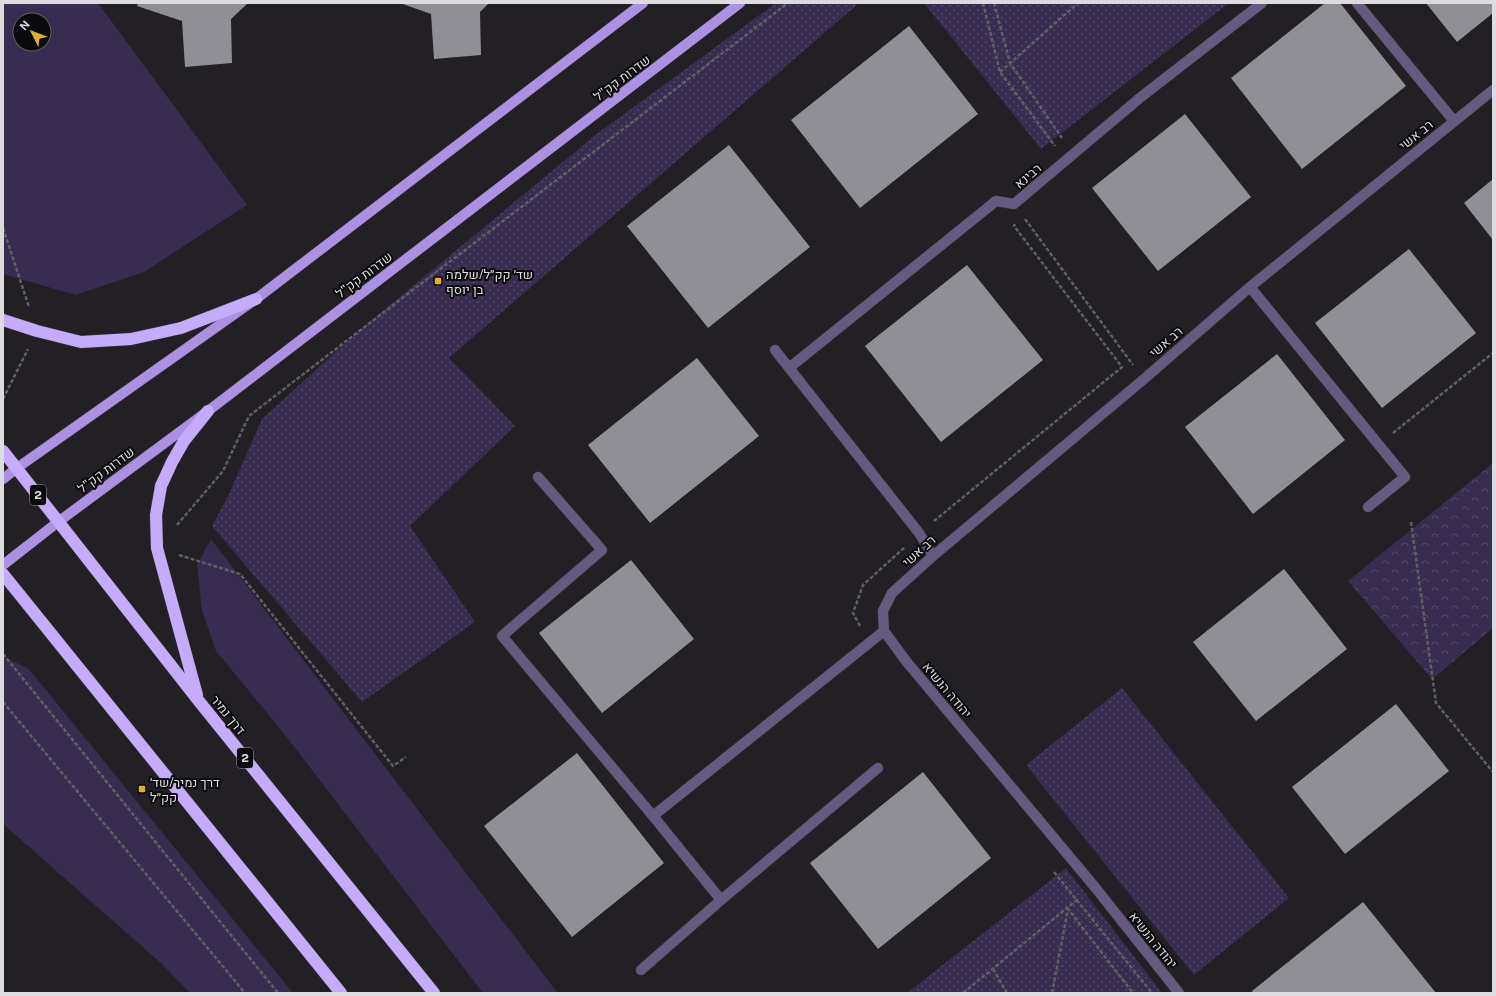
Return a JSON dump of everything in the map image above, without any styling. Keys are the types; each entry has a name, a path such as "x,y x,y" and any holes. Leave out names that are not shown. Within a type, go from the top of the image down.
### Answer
{"highway":[{"path":"3,320 37,331 81,342 131,339 181,328 256,299"},
{"path":"198,700 157,548 156,515 161,486 172,462 184,441 208,411"},
{"name":"דרך נמיר","path":"3,451 198,700 434,993"},
{"path":"3,574 341,993"}],"main road":[{"path":"3,479 256,299 643,3"},
{"name":"שדרות קק\"ל","path":"3,565 58,522 208,411 740,3"}],"street":[{"name":"רבינא","path":"789,368 996,201 1014,204 1141,96 1262,3"},
{"path":"1357,3 1454,121"},
{"name":"רב אשי","path":"884,631 883,611 892,593 933,556 1144,379 1250,287 1493,90"},
{"path":"1250,287 1405,477 1368,507"},
{"path":"775,350 918,533 933,556"},
{"path":"538,477 602,550 502,636 653,816 721,900"},
{"path":"653,816 884,631"},
{"name":"יהודה הנשיא","path":"884,631 906,661 1094,886 1179,993"},
{"path":"641,970 721,900 878,768"}],"path":[{"path":"406,757 393,766 240,574 157,548 223,471 249,416 788,3"},
{"path":"983,3 1000,72 1066,161"},
{"path":"1000,72 1078,3"},
{"path":"1014,204 1144,379"},
{"path":"1379,445 1493,354"},
{"path":"1411,522 1436,703 1493,772"},
{"path":"3,654 278,993"},
{"path":"3,702 245,993"},
{"path":"963,993 1068,909"},
{"path":"1068,909 1131,993"},
{"path":"1052,993 1068,909"},
{"path":"993,969 1007,993"}],"green space":[{"path":"3,3 98,3 247,205 144,272 76,295 3,274"},
{"path":"776,3 859,3 449,358 515,426 410,526 475,622 362,702 212,526 229,494 262,419 354,335 594,136"},
{"path":"924,3 1229,3 1041,149"},
{"path":"1493,463 1493,628 1432,679 1348,581"},
{"path":"211,539 558,993 483,993 282,731 216,651 202,610 197,565"},
{"path":"3,657 28,668 293,993 190,993 162,964 3,824"},
{"path":"1122,688 1289,898 1194,975 1026,765"},
{"path":"1066,868 1162,993 907,993"}],"building":[{"path":"138,3 248,3 231,19 232,63 185,67 182,21 137,6"},
{"path":"400,3 489,3 480,12 481,55 434,59 431,14"},
{"path":"1325,3 1340,3 1406,86 1302,169 1231,78"},
{"path":"1426,3 1493,3 1493,13 1457,42"},
{"path":"909,26 978,114 860,208 791,120"},
{"path":"1185,114 1251,197 1158,271 1092,188"},
{"path":"729,145 810,247 708,328 627,226"},
{"path":"1493,179 1493,240 1464,203"},
{"path":"1409,249 1476,333 1382,408 1315,323"},
{"path":"967,265 1043,360 941,442 865,346"},
{"path":"1277,354 1345,440 1253,514 1185,427"},
{"path":"697,358 759,436 650,523 588,445"},
{"path":"631,560 694,639 602,713 539,633"},
{"path":"1284,569 1347,649 1256,721 1193,642"},
{"path":"1396,704 1449,771 1345,854 1292,787"},
{"path":"577,753 664,863 572,937 484,826"},
{"path":"923,772 991,858 878,949 810,863"},
{"path":"1363,902 1436,993 1253,993 1252,991"}],"place":[{"name":"שד׳ קק״ל/שלמה בן יוסף","path":"438,281"},
{"name":"דרך נמיר/שד׳ קק״ל","path":"142,789"}]}
